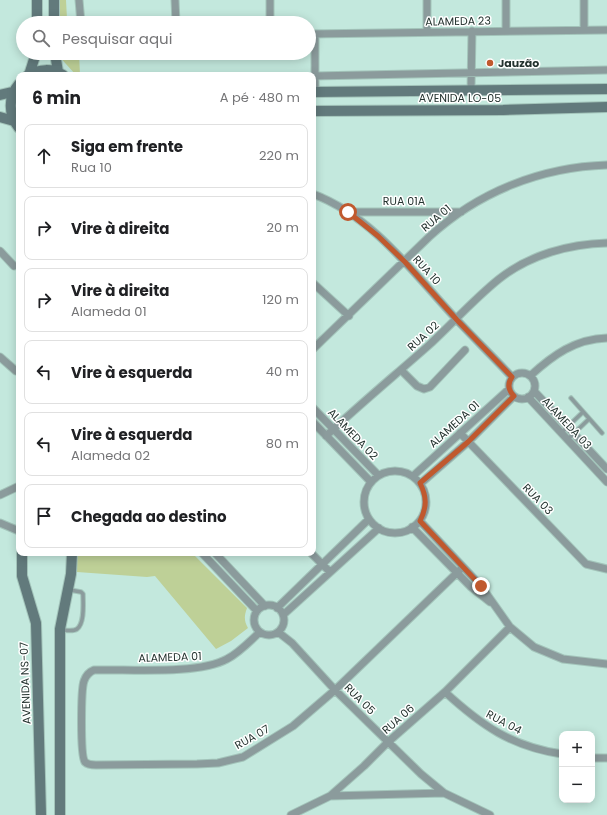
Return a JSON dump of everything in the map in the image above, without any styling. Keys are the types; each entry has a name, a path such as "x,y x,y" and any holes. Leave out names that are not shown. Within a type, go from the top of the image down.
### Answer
{"main road":[{"path":"37,0 37,16"},
{"path":"54,0 54,16"},
{"path":"29,72 33,60"},
{"path":"57,60 60,72"},
{"path":"35,72 45,72"},
{"path":"16,87 12,92 10,104 16,124"},
{"name":"AVENIDA LO-05","path":"316,92 607,90"},
{"path":"0,95 12,92"},
{"name":"AVENIDA LO-05","path":"316,110 503,110 607,107"},
{"path":"0,117 16,124"},
{"name":"AVENIDA NS-07","path":"22,556 22,576 36,623 41,815"},
{"path":"60,815 60,630 68,589 72,556"}],"street":[{"path":"79,0 80,16"},
{"path":"176,0 176,16"},
{"path":"270,0 270,16"},
{"path":"427,0 428,32"},
{"path":"506,0 506,31"},
{"path":"584,0 584,30"},
{"name":"ALAMEDA 23","path":"316,34 607,30"},
{"path":"471,90 472,31"},
{"path":"313,60 314,72"},
{"path":"316,76 607,70"},
{"name":"RUA 01","path":"316,346 445,222 461,212 515,183 552,171 586,166 607,166"},
{"name":"RUA 10","path":"316,196 348,212 378,236 405,262 457,320 512,377"},
{"name":"RUA 01A","path":"348,212 461,212"},
{"name":"RUA 02","path":"326,436 457,320 500,278 520,266 554,251 572,246 607,243"},
{"path":"0,251 14,266"},
{"path":"316,286 349,316"},
{"path":"530,376 547,360 568,347 582,341 607,338"},
{"path":"401,370 417,386 424,389 430,387 465,350"},
{"path":"0,356 16,371"},
{"path":"519,373 530,376 534,382 534,391 528,397 522,399 514,396 509,389 510,380 512,377 519,373"},
{"name":"ALAMEDA 01","path":"413,476 509,389"},
{"name":"ALAMEDA 03","path":"534,391 607,469"},
{"name":"ALAMEDA 01","path":"420,483 468,442 514,396"},
{"name":"ALAMEDA 03","path":"528,397 607,482"},
{"name":"ALAMEDA 02","path":"316,411 378,475"},
{"name":"ALAMEDA 02","path":"316,425 371,482"},
{"name":"RUA 03","path":"460,433 586,564 607,569"},
{"path":"394,471 404,472 413,476 420,483 425,492 425,512 420,521 412,527 396,533 378,528 368,519 364,503 365,494 371,482 378,475 394,471"},
{"path":"0,495 16,487"},
{"path":"277,608 368,519"},
{"path":"420,521 481,586 510,627 534,647 563,659 607,664"},
{"path":"0,523 16,530"},
{"path":"412,527 456,573 494,605"},
{"path":"283,615 378,528"},
{"path":"205,556 257,612"},
{"path":"218,556 265,606 277,608 283,615 284,624 278,632 269,635 260,632 255,624 257,612 265,606"},
{"path":"314,556 330,572"},
{"path":"219,571 226,564"},
{"name":"RUA 07","path":"94,670 86,675 82,689 82,751 85,762 89,765 204,764 243,757 293,726 335,690 463,567"},
{"path":"226,579 234,572"},
{"name":"RUA 06","path":"291,815 330,796 445,692 510,627"},
{"name":"ALAMEDA 01","path":"94,670 192,669 213,666 228,659 260,632"},
{"name":"RUA 05","path":"278,632 292,643 335,690 420,774 444,793 490,815"},
{"name":"RUA 04","path":"445,692 474,718 494,732 518,743 547,752 559,754"},
{"path":"595,758 607,758"},
{"path":"330,796 444,793"}],"lane":[{"path":"570,398 602,433"},
{"path":"560,433 583,412"},
{"path":"567,440 589,419"},
{"path":"60,630 73,630 81,624 84,594 68,589"}],"green space":[{"path":"52,0 66,0 67,16 53,16"},
{"path":"62,60 79,60 80,72 73,72"},
{"path":"77,556 195,556 247,608 245,618 248,628 231,641 216,649 155,576 147,577 77,572"}],"place":[{"name":"Jauzão","path":"490,63"}],"route":[{"path":"348,212 378,236 405,262 457,320 512,377 510,380 509,389 514,396 468,442 420,483 425,492 426,502 425,512 420,521 481,586"}]}
